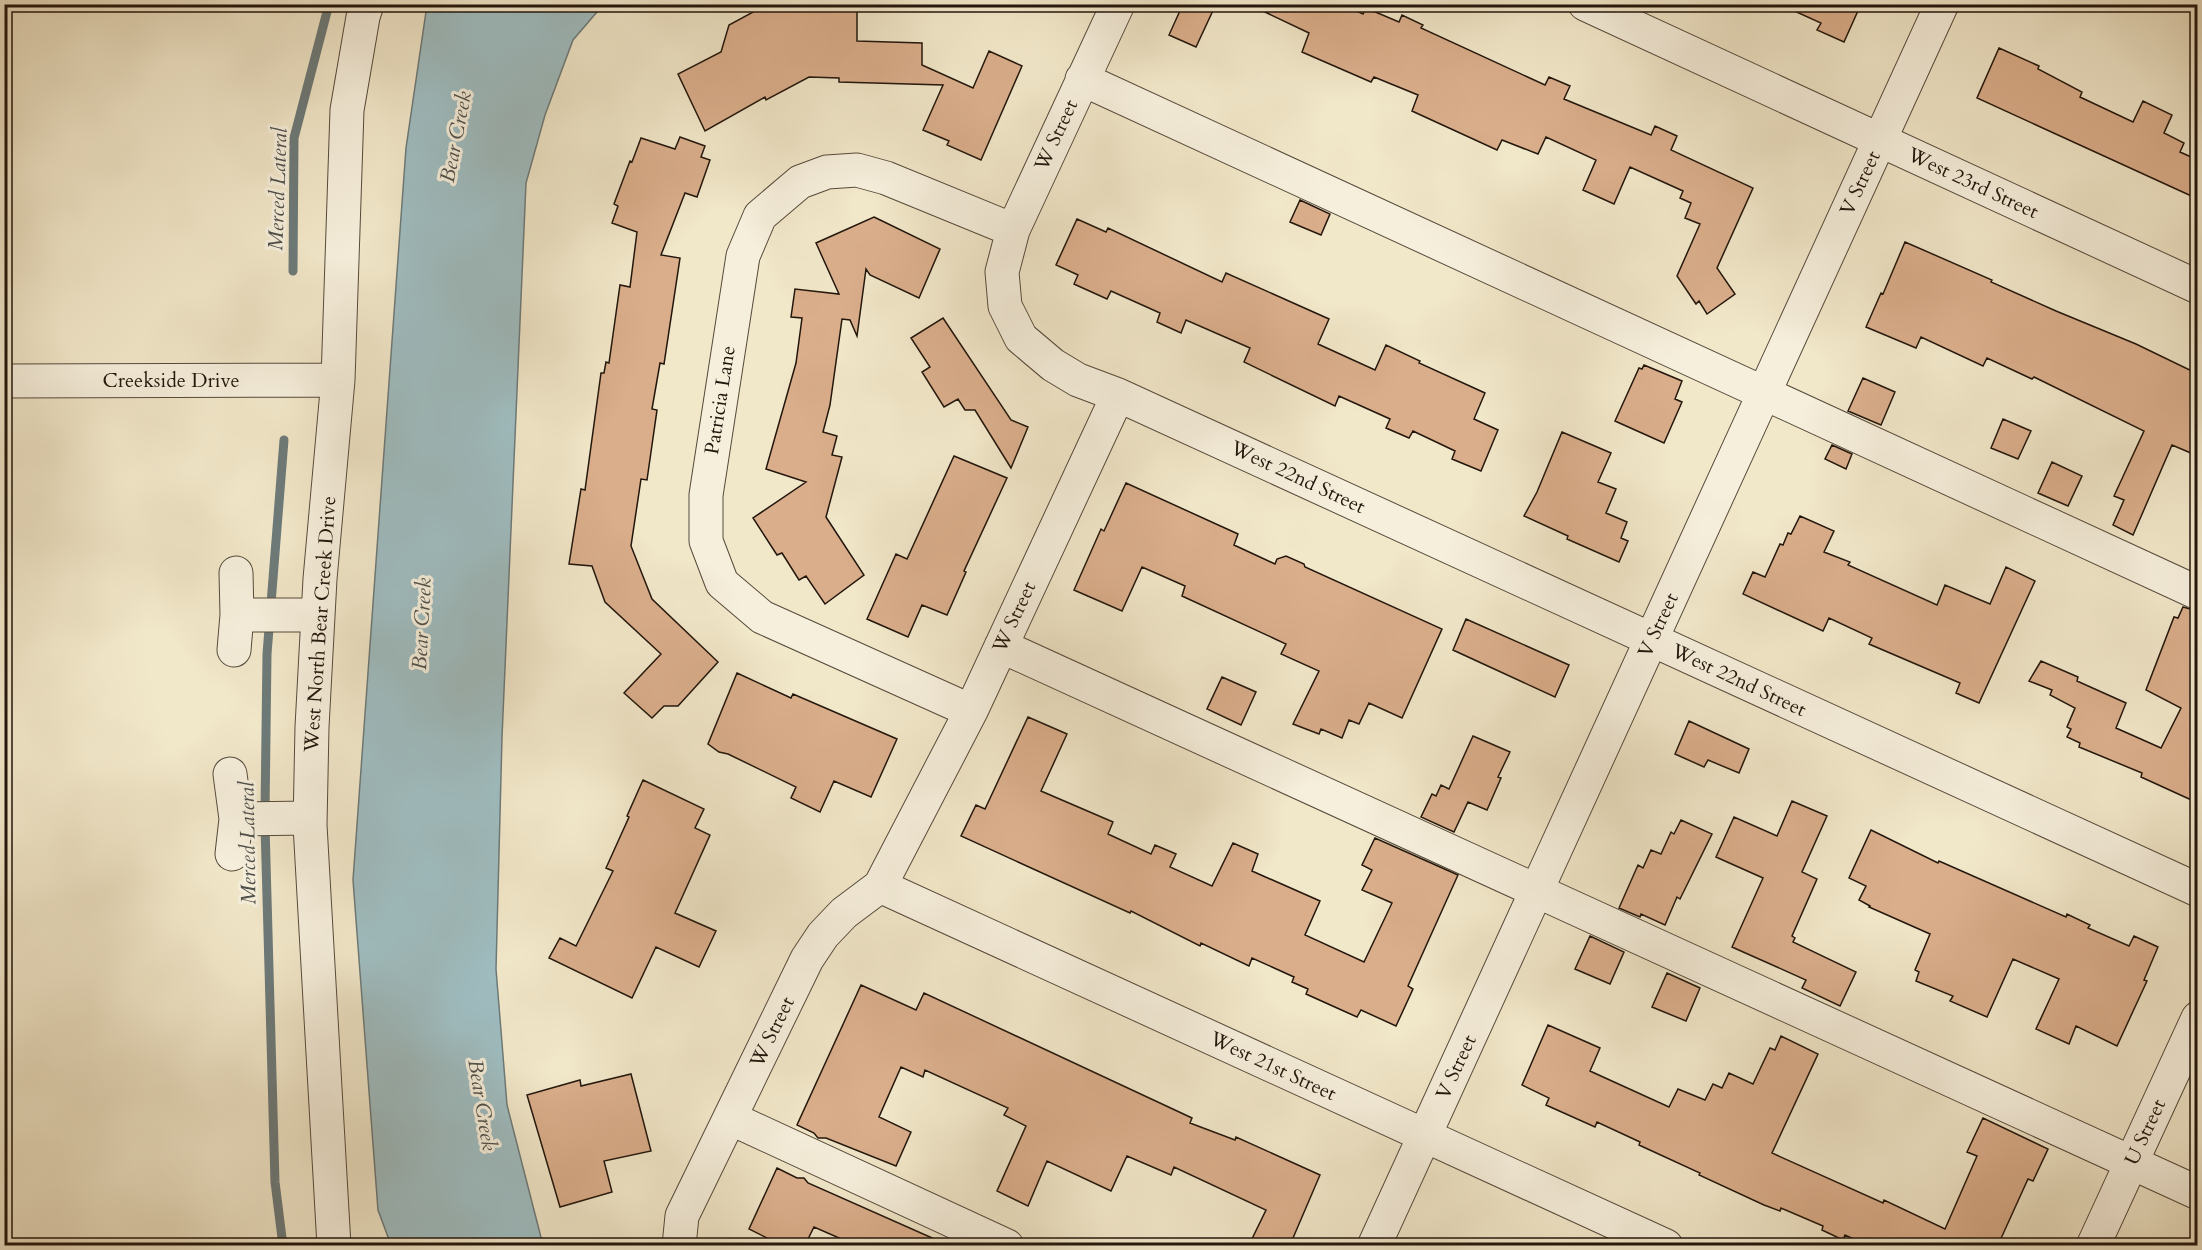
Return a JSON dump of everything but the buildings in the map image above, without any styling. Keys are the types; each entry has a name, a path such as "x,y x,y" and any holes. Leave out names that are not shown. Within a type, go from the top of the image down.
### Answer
{"street":[{"name":"West North Bear Creek Drive","path":"334,1245 296,818 312,727 318,615 338,380 347,110 367,4"},
{"name":"W Street","path":"679,1245 682,1216 807,959 823,935 844,913 880,886 970,711 1118,395 1078,380 1053,365 1021,338 1005,306 1002,272 1012,230 1118,4"},
{"name":"West 23rd Street","path":"1585,4 2198,287"},
{"name":"V Street","path":"1374,1245 1942,4"},
{"path":"1082,80 2198,593"},
{"name":"Patricia Lane","path":"970,711 762,617 722,583 706,541 706,495 742,256 760,216 800,182 827,172 857,170 886,178 1012,230"},
{"name":"Creekside Drive","path":"4,381 338,380"},
{"name":"West 22nd Street","path":"1118,395 2198,890"},
{"path":"236,573 257,614"},
{"path":"257,614 318,615"},
{"path":"234,650 257,614"},
{"path":"1001,646 2198,1193"},
{"path":"230,774 241,819 232,854"},
{"path":"241,819 296,818"},
{"name":"West 21st Street","path":"880,886 1666,1245"},
{"name":"U Street","path":"2093,1245 2198,1017"},
{"path":"730,1118 1007,1245"}],"water":[{"name":"Bear Creek","path":"427,5 603,5 573,40 545,115 526,183 502,737 496,969 507,1105 543,1245 391,1245 378,1210 353,880 406,148"}],"waterway":[{"name":"Merced Lateral","path":"293,271 294,138 329,4"},
{"name":"Merced Lateral","path":"265,812 267,654 284,440"},
{"name":"Merced Lateral","path":"265,826 275,1182 283,1246"}]}
